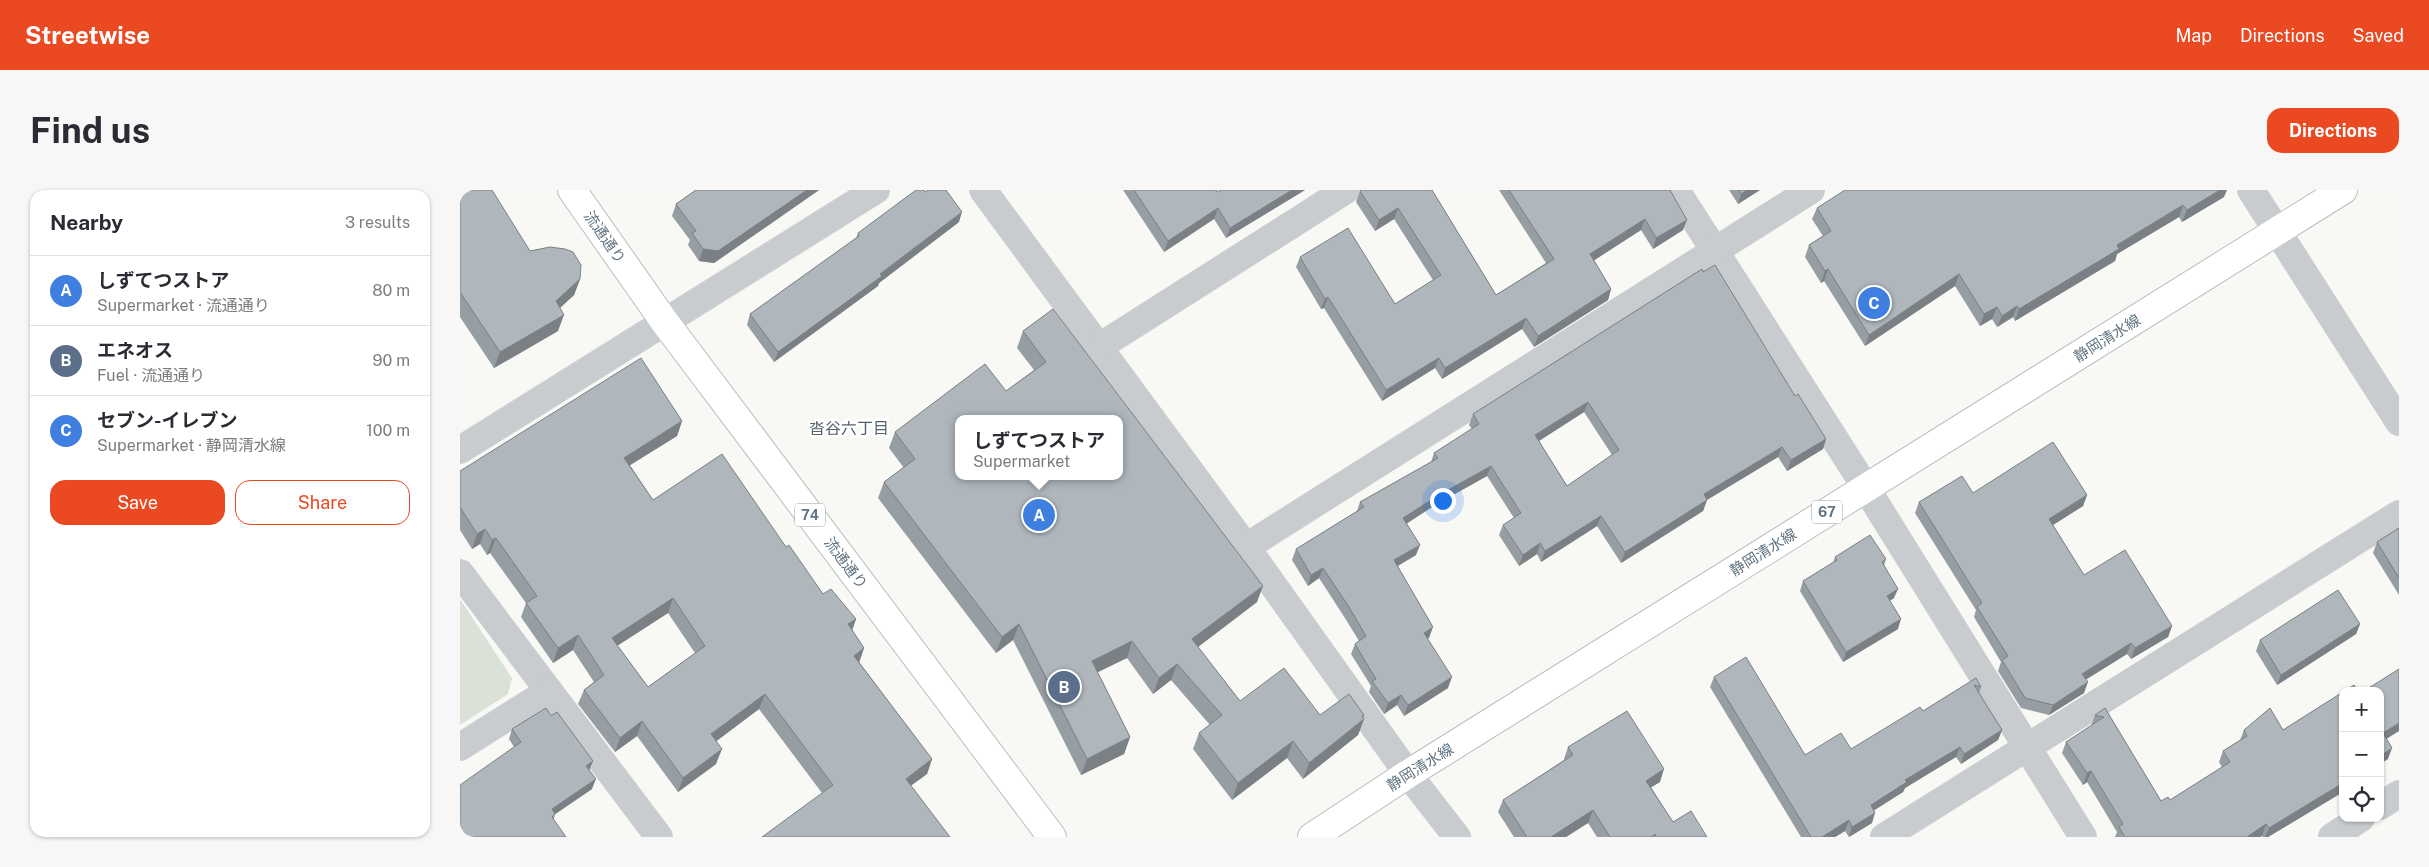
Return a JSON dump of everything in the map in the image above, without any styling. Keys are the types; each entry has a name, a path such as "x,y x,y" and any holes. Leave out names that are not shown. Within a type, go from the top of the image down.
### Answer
{"main road":[{"name":"流通通り","path":"572,190 664,321 1052,837"},
{"name":"静岡清水線","path":"1312,837 1408,774 2343,190"}],"street":[{"path":"460,450 876,190"},
{"path":"984,190 1246,547 1408,774 1457,837"},
{"path":"1099,347 1346,190"},
{"path":"1676,190 1866,488 2083,837"},
{"path":"1246,547 1811,190"},
{"path":"2251,190 2276,232 2399,422"},
{"path":"1884,837 2399,514"},
{"path":"460,573 659,837"},
{"path":"460,747 549,691"},
{"path":"2384,803 2399,794"},
{"path":"2332,837 2355,822"}],"shaded area":[{"path":"460,599 512,678 508,694 460,725"}],"building":[{"path":"460,190 492,190 530,251 550,247 565,249 573,252 581,265 580,279 556,301 564,315 500,352 460,292"},
{"path":"696,190 807,190 718,251 703,249 692,233 696,231 676,204"},
{"path":"916,190 924,190 925,192 928,190 946,190 962,212 880,274 882,276 778,352 750,314 859,236 858,233"},
{"path":"1134,190 1216,190 1217,192 1220,190 1292,190 1230,228 1218,208 1168,241"},
{"path":"1361,190 1432,190 1496,295 1554,259 1509,190 1670,190 1687,220 1656,238 1645,219 1590,254 1611,289 1538,336 1526,318 1445,368 1439,358 1386,390 1328,297 1325,299 1300,257 1348,228 1395,304 1441,275 1398,208 1379,220"},
{"path":"1739,190 1747,190 1741,194"},
{"path":"1845,190 2220,190 2187,210 2183,205 2117,245 2119,249 2019,309 2017,306 2002,316 1997,307 1984,314 1959,274 1869,335 1828,269 1825,271 1809,245 1831,231 1817,208"},
{"path":"1715,265 1795,396 1798,394 1826,439 1791,460 1782,447 1704,494 1707,500 1625,552 1601,516 1545,551 1540,543 1523,555 1503,525 1521,513 1491,466 1439,495 1403,518 1420,545 1394,560 1433,627 1424,633 1452,677 1408,705 1401,695 1388,703 1372,681 1376,679 1355,644 1366,636 1349,607 1323,568 1311,575 1296,549 1364,507 1360,502 1438,458 1434,453 1479,424 1473,414 1702,269 1703,272","holes":["1588,402 1619,450 1567,486 1535,435"]},
{"path":"1053,309 1263,586 1192,639 1240,701 1284,668 1320,715 1349,694 1364,715 1362,716 1364,719 1309,763 1293,741 1238,783 1199,733 1222,715 1177,664 1159,678 1132,641 1092,661 1130,737 1087,759 1019,624 1002,637 884,482 915,459 895,432 985,364 1006,391 1046,362 1023,331"},
{"path":"641,358 682,421 624,458 653,500 722,454 786,547 789,545 823,594 831,589 856,619 848,624 864,648 854,656 932,759 906,779 950,837 762,837 833,785 765,694 711,734 722,749 683,778 642,721 620,738 584,690 604,675 578,635 558,648 526,603 537,596 496,538 492,540 485,529 477,534 460,507 460,471","holes":["673,598 705,646 648,687 612,638"]},
{"path":"2053,442 2087,495 2049,519 2084,575 2125,550 2172,626 2135,648 2131,643 2082,674 2088,682 2053,705 2025,698 2002,660 2008,656 1977,607 1982,603 1919,502 1962,476 1973,493"},
{"path":"2399,528 2399,578 2377,542"},
{"path":"1870,535 1886,559 1882,562 1898,589 1887,596 1901,619 1846,652 1803,581 1837,560 1835,557"},
{"path":"2338,590 2360,624 2281,675 2260,640"},
{"path":"1746,657 1805,755 1841,733 1851,749 1920,707 1923,711 1976,678 1981,687 1974,685 2002,730 1964,754 1960,747 1905,780 1907,782 1871,805 1875,813 1852,827 1849,820 1822,837 1811,837 1714,677"},
{"path":"2399,669 2399,723 2384,732 2384,687 2370,687"},
{"path":"2339,695 2339,785 2269,828 2266,824 2247,837 2125,837 2119,827 2123,824 2091,771 2087,773 2066,742 2104,717 2095,715 2105,708 2161,801 2168,797 2170,800 2230,762 2223,751 2247,736 2244,730 2270,708 2283,730"},
{"path":"546,708 551,716 557,712 593,761 586,766 596,779 552,809 555,814 552,817 566,837 460,837 460,785 521,742 512,729"},
{"path":"1627,711 1664,769 1646,781 1673,822 1691,811 1707,837 1656,837 1655,834 1651,837 1610,837 1593,810 1551,837 1527,837 1503,800 1573,755 1568,747"},
{"path":"2384,735 2392,748 2384,753"}],"place":[{"name":"セブン-イレブン","path":"1874,303"},
{"name":"しずてつストア","path":"1039,515"},
{"name":"エネオス","path":"1064,687"}],"district":[{"name":"沓谷六丁目","path":"849,428"}]}
